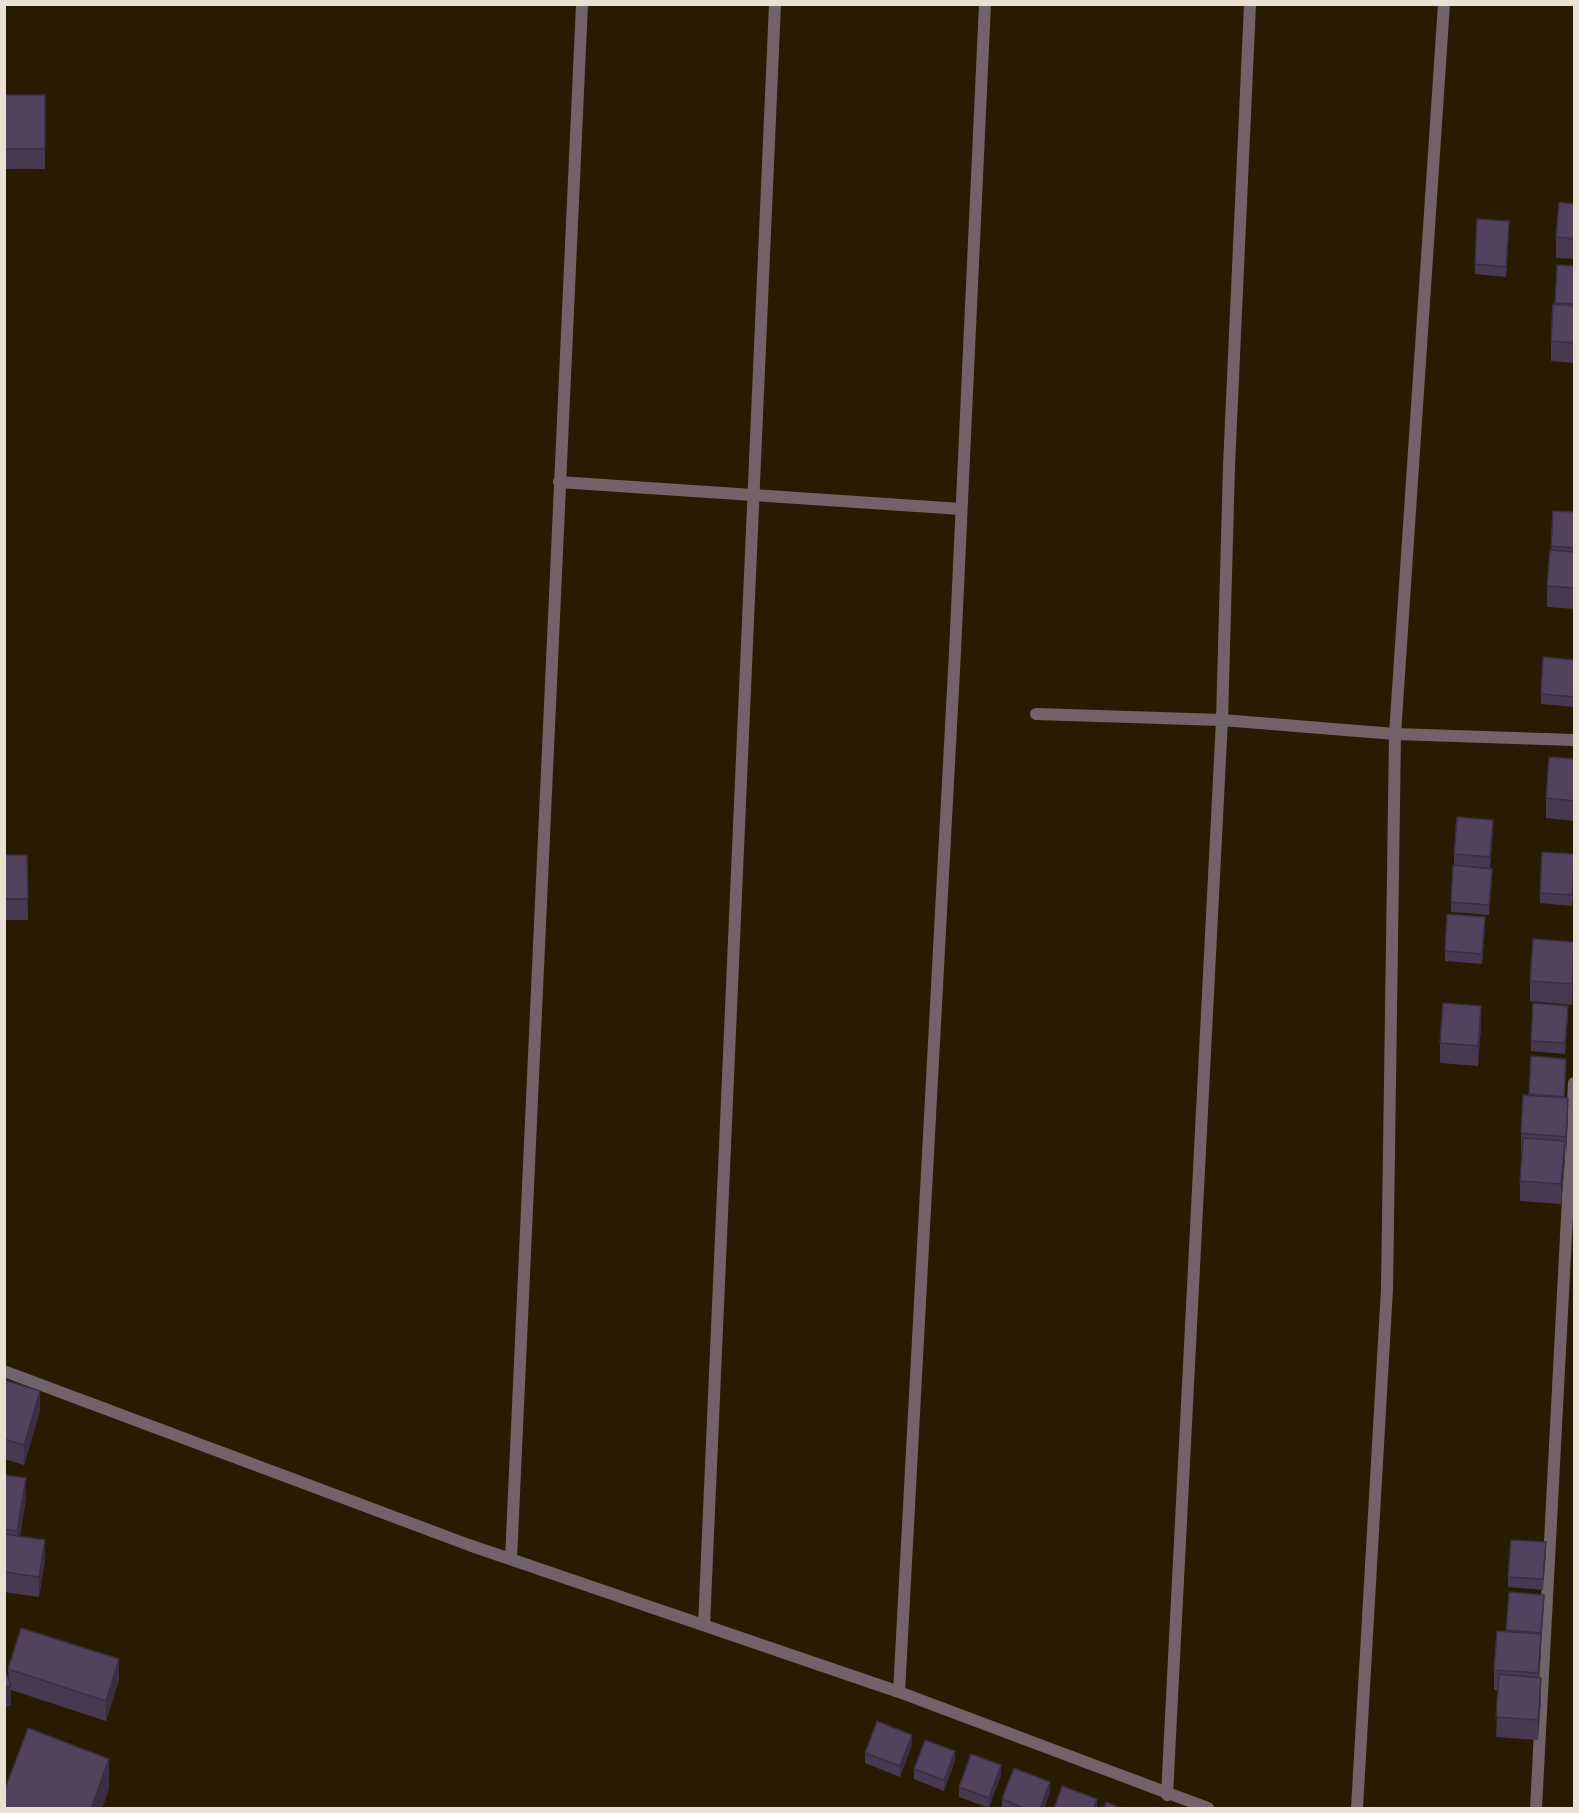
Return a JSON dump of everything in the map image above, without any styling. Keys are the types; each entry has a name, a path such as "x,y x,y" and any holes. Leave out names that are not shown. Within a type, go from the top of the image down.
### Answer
{"street":[{"path":"511,1559 582,4"},
{"path":"704,1625 775,4"},
{"path":"899,1692 985,4"},
{"path":"1167,1795 1222,720 1229,466 1250,4"},
{"path":"1357,1809 1387,1289 1395,734 1444,4"},
{"path":"559,482 961,509"},
{"path":"1036,714 1222,720 1395,734 1575,740"},
{"path":"1536,1809 1575,1083"},
{"path":"4,1371 511,1559 899,1692 1208,1809"}],"building":[{"path":"4,95 45,95 45,149 4,149"},
{"path":"1559,202 1575,204 1575,239 1556,237"},
{"path":"1477,219 1509,221 1506,267 1475,264"},
{"path":"1557,265 1575,266 1575,304 1555,303"},
{"path":"1553,304 1575,306 1575,343 1551,341"},
{"path":"1553,511 1575,512 1575,548 1551,546"},
{"path":"1550,550 1575,552 1575,588 1547,586"},
{"path":"1543,657 1575,660 1575,697 1541,694"},
{"path":"1549,757 1575,759 1575,801 1546,798"},
{"path":"1457,817 1493,820 1490,857 1454,854"},
{"path":"1542,852 1575,854 1572,895 1540,893"},
{"path":"4,855 27,855 28,899 4,899"},
{"path":"1453,865 1492,869 1489,905 1451,902"},
{"path":"1447,914 1485,917 1482,954 1445,951"},
{"path":"1533,939 1574,942 1572,984 1530,981"},
{"path":"1443,1003 1481,1006 1478,1046 1440,1043"},
{"path":"1533,1003 1568,1006 1565,1043 1531,1041"},
{"path":"1531,1056 1566,1059 1564,1097 1529,1094"},
{"path":"1523,1095 1568,1098 1566,1137 1521,1133"},
{"path":"1523,1138 1565,1141 1561,1184 1520,1181"},
{"path":"4,1380 40,1391 24,1445 4,1439"},
{"path":"4,1475 26,1478 17,1531 4,1529"},
{"path":"4,1534 45,1540 39,1577 4,1572"},
{"path":"1511,1540 1546,1542 1543,1579 1508,1577"},
{"path":"1509,1592 1544,1595 1541,1633 1506,1630"},
{"path":"21,1628 119,1659 106,1701 8,1669"},
{"path":"1497,1631 1541,1634 1538,1673 1494,1670"},
{"path":"4,1670 11,1685 4,1687"},
{"path":"1499,1674 1541,1678 1538,1720 1496,1717"},
{"path":"877,1721 912,1735 900,1766 865,1753"},
{"path":"28,1728 109,1759 91,1809 4,1808 4,1792"},
{"path":"925,1740 955,1751 944,1780 914,1769"},
{"path":"971,1754 1001,1765 989,1798 959,1787"},
{"path":"1014,1768 1050,1782 1040,1809 1026,1809 1002,1799"},
{"path":"1062,1786 1097,1799 1093,1809 1054,1809"},
{"path":"1106,1802 1123,1809 1104,1809"}]}
